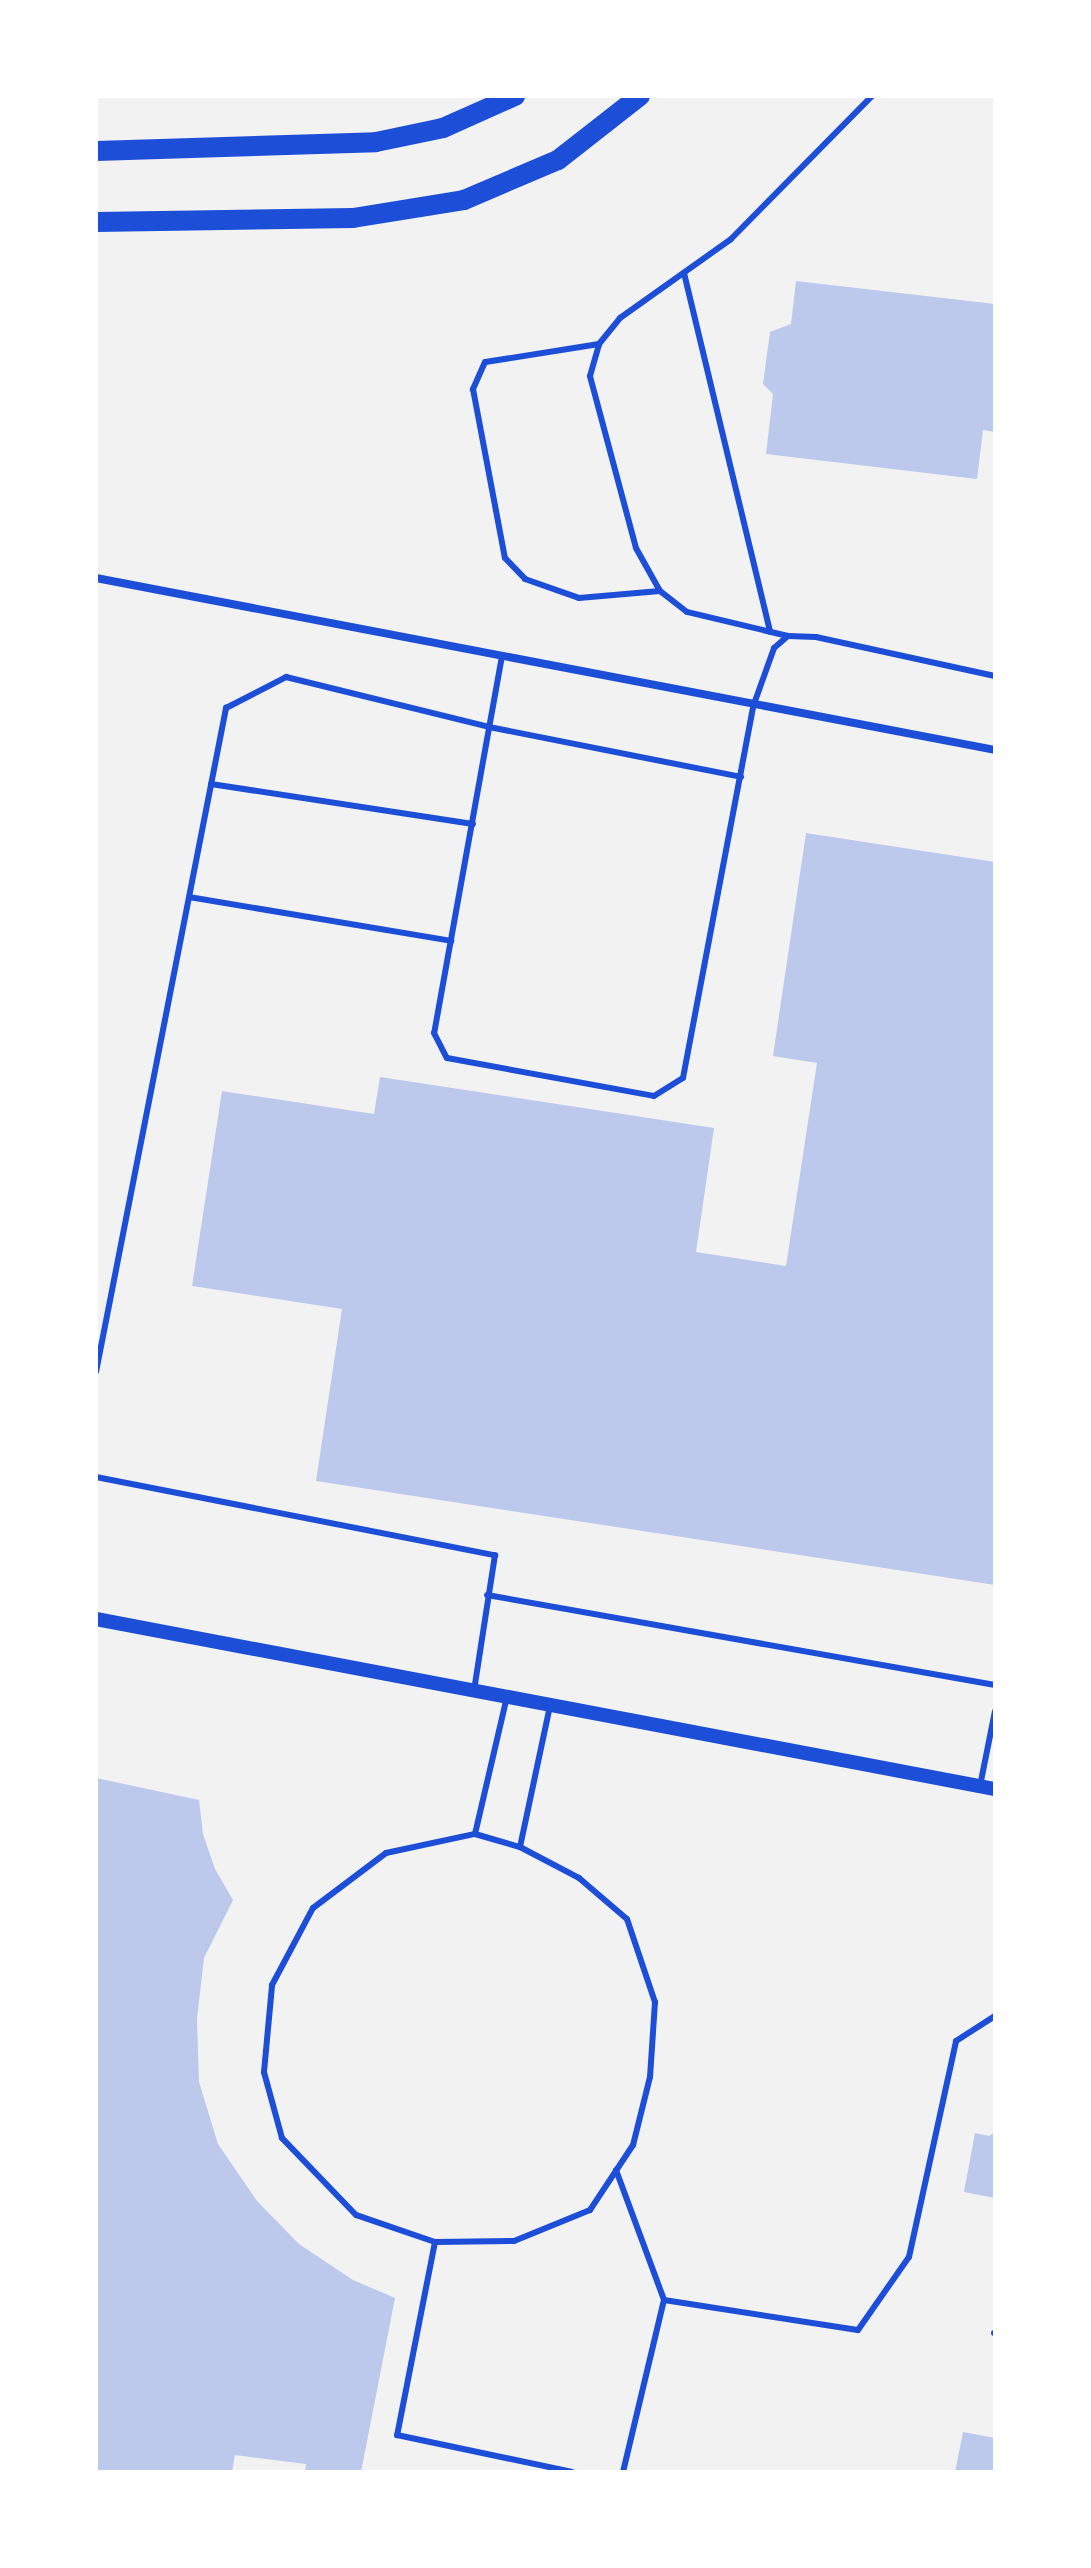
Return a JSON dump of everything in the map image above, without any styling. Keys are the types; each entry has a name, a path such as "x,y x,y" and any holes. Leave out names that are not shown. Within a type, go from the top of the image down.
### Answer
{"main road":[{"path":"96,151 274,148 387,140 443,128 515,96"},
{"path":"96,222 353,218 464,200 558,160 640,96"}],"street":[{"path":"96,578 995,750"},
{"path":"96,1619 995,1789"}],"lane":[{"path":"872,96 731,239 620,318 599,344 590,376 636,548 660,591 687,612 788,636 816,637 995,676"},
{"path":"684,273 770,632"},
{"path":"599,344 485,362 473,389 505,558 525,579 579,598 660,591"},
{"path":"502,656 434,1033 447,1058 654,1096 683,1078 754,704 774,648 788,636"},
{"path":"96,1372 226,708 286,677 489,727 741,777"},
{"path":"211,784 473,824"},
{"path":"189,897 451,941"},
{"path":"96,1477 495,1555 474,1691"},
{"path":"487,1595 995,1685"},
{"path":"475,1834 507,1697"},
{"path":"520,1847 550,1705"},
{"path":"980,1786 995,1711"},
{"path":"475,1834 520,1847 579,1878 627,1919 655,2002 650,2077 633,2145 590,2210 514,2241 435,2242 356,2215 282,2138 264,2072 272,1985 313,1908 386,1853 475,1834"},
{"path":"664,2300 858,2330 909,2257 956,2041 995,2016"},
{"path":"616,2170 664,2300 623,2472"},
{"path":"435,2242 397,2435 572,2472"}],"building":[{"path":"796,281 995,304 995,432 983,430 977,479 766,454 773,394 763,384 770,332 791,324"},
{"path":"806,833 995,862 995,1585 316,1481 342,1309 192,1286 222,1091 374,1114 380,1077 714,1128 696,1252 786,1266 817,1063 773,1056"},
{"path":"96,1778 199,1800 203,1834 215,1869 233,1900 204,1958 197,2019 199,2082 218,2144 257,2201 299,2244 353,2280 395,2298 361,2472 305,2472 306,2464 235,2455 232,2472 96,2472"},
{"path":"995,2132 995,2198 964,2192 975,2133 989,2136"},
{"path":"963,2432 995,2438 995,2472 955,2472"}]}
